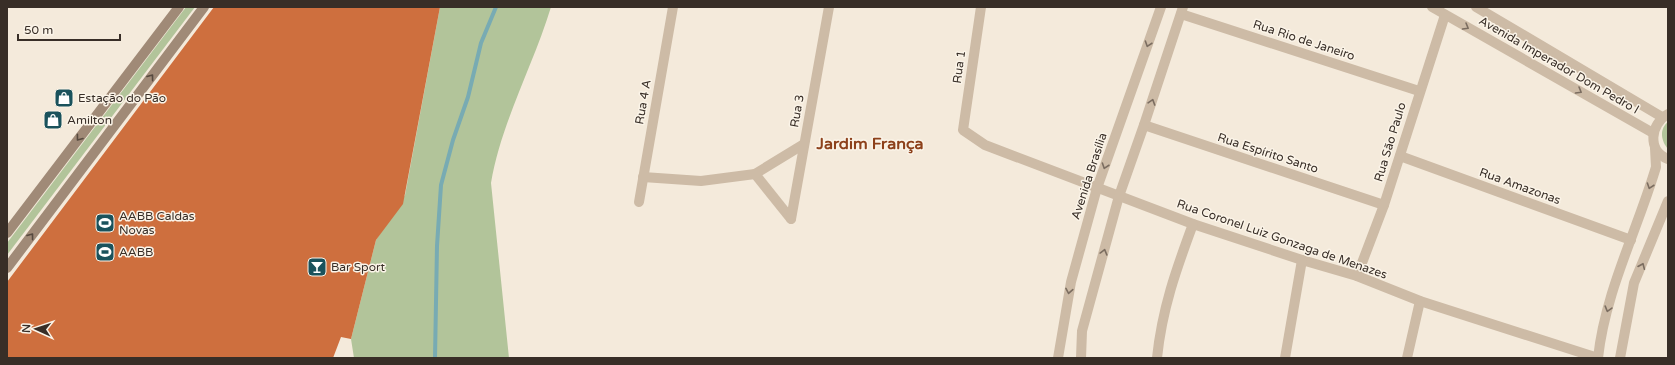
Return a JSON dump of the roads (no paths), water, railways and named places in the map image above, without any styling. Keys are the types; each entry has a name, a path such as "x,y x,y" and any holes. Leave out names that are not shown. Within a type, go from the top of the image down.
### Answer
{"main road":[{"path":"7,233 179,7"},
{"path":"7,268 204,7"}],"street":[{"name":"Rua 4 A","path":"639,202 673,7"},
{"name":"Rua 3","path":"755,174 791,219 829,7"},
{"name":"Rua 1","path":"963,130 981,7"},
{"name":"Avenida Brasília","path":"1058,358 1070,282 1097,188 1161,7"},
{"name":"Avenida Imperador Dom Pedro l","path":"1432,7 1653,134"},
{"name":"Avenida Imperador Dom Pedro l","path":"1476,7 1665,116"},
{"path":"1081,358 1082,331 1119,196 1182,10"},
{"name":"Rua Rio de Janeiro","path":"1182,10 1420,91"},
{"name":"Rua São Paulo","path":"1356,276 1384,205 1445,15"},
{"path":"1598,358 1601,336 1608,307 1656,167 1653,134 1654,127 1665,116"},
{"name":"Rua Espírito Santo","path":"1144,125 1384,205"},
{"name":"Rua Coronel Luiz Gonzaga de Menazes","path":"963,130 985,145 1193,224 1356,276 1420,301 1598,358"},
{"path":"643,177 701,181 755,174 804,144"},
{"path":"1655,148 1660,154 1668,159"},
{"name":"Rua Amazonas","path":"1400,156 1631,240"},
{"path":"1620,358 1634,283 1668,201"},
{"path":"1157,358 1160,327 1172,280 1193,224"},
{"path":"1285,358 1302,260"},
{"path":"1406,358 1420,301"}],"waterway":[{"path":"435,358 437,246 441,185 453,140 468,97 481,43 496,7"}],"place":[{"name":"Estação do Pão","path":"64,98"},
{"name":"Amilton","path":"53,120"},
{"name":"AABB Caldas Novas","path":"105,223"},
{"name":"AABB","path":"105,252"},
{"name":"Bar Sport","path":"317,267"}],"district":[{"name":"Jardim França","path":"870,143"}]}
